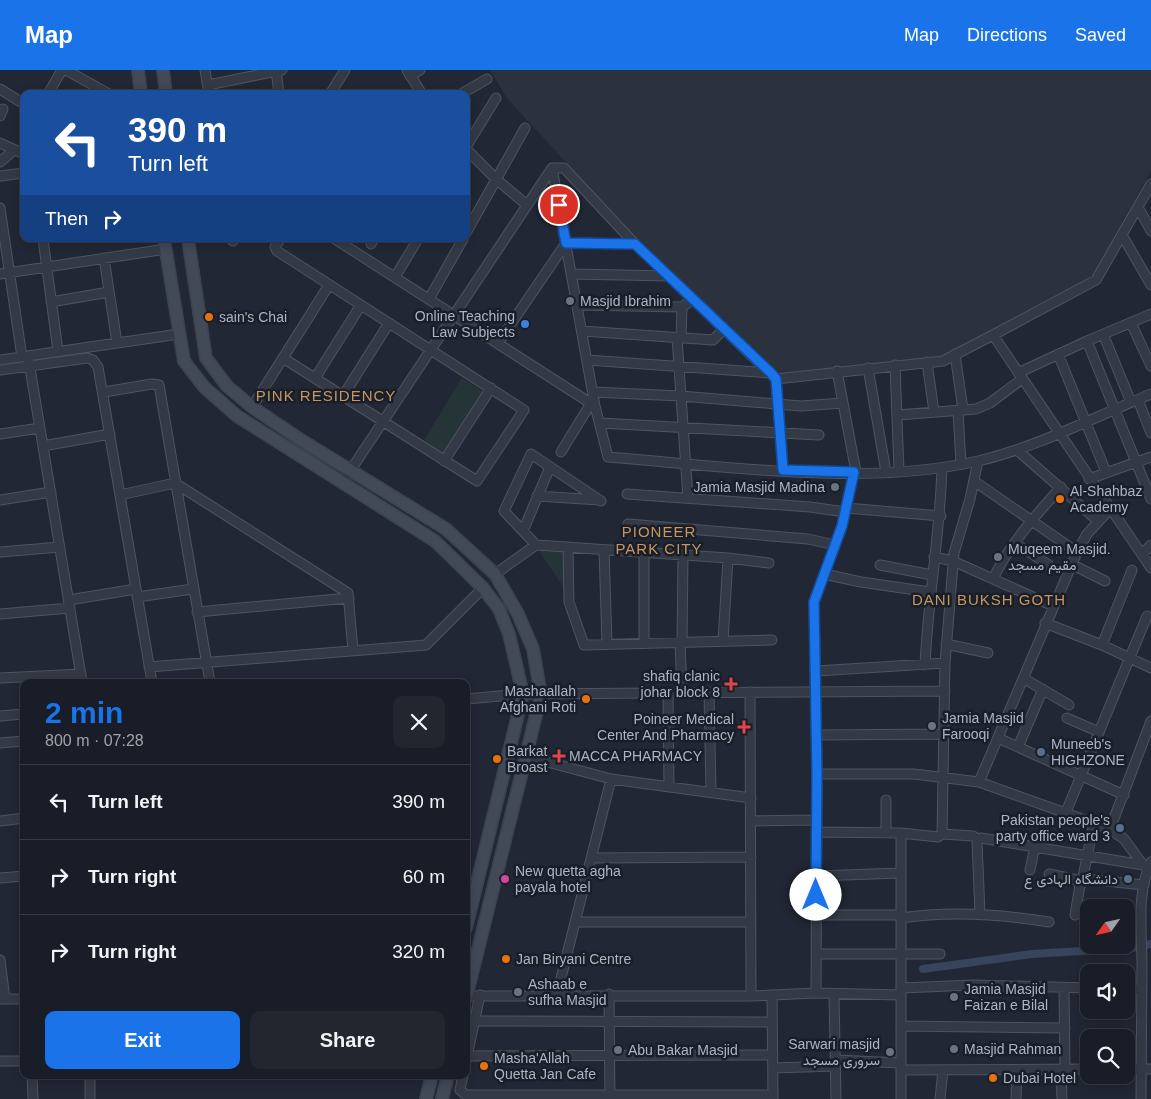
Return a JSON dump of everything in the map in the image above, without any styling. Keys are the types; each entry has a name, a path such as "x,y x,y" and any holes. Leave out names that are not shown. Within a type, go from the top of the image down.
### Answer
{"main road":[{"path":"138,70 140,90"},
{"path":"162,70 165,90"},
{"path":"188,242 206,358 227,386 252,407 446,528 494,574 518,614 534,649 540,695 470,981"},
{"path":"165,244 184,361 204,387 236,416 435,541 483,588 499,610 509,634 523,694 471,884"},
{"path":"426,1099 431,1079"},
{"path":"442,1099 447,1079"}],"street":[{"path":"50,90 62,70"},
{"path":"66,70 102,90"},
{"path":"205,70 208,89 278,70 280,90"},
{"path":"332,90 345,70"},
{"path":"418,90 408,73 420,70"},
{"path":"468,90 487,80"},
{"path":"0,90 20,102"},
{"path":"470,147 496,98"},
{"path":"470,216 496,179 526,128"},
{"path":"0,143 20,152"},
{"path":"0,162 14,150"},
{"path":"470,156 527,205"},
{"path":"342,483 552,168"},
{"path":"552,168 593,392 593,405 600,423 608,457 783,470 886,472 942,468 978,461 1017,450 1151,394"},
{"path":"552,168 564,168 635,244 773,376 778,404 783,470"},
{"path":"0,176 20,174"},
{"path":"587,360 679,366 773,376 943,360 1096,280 1151,186"},
{"path":"1138,207 1151,230"},
{"path":"0,208 5,273 25,356 30,366 82,678 0,678"},
{"path":"1122,235 1151,285"},
{"path":"43,242 58,351"},
{"path":"278,242 274,249 524,410 480,479 474,480 283,358"},
{"path":"340,242 593,405"},
{"path":"395,277 416,242"},
{"path":"429,299 461,242"},
{"path":"566,243 635,244"},
{"path":"498,343 566,243"},
{"path":"5,273 104,258 165,244"},
{"path":"104,258 117,343"},
{"path":"572,274 668,276"},
{"path":"252,407 329,285"},
{"path":"51,302 109,292"},
{"path":"577,304 682,306 693,299"},
{"path":"315,378 361,305"},
{"path":"682,306 679,366 688,498"},
{"path":"897,415 984,407 1020,376 1058,354 1151,314"},
{"path":"343,396 389,323"},
{"path":"1131,323 1151,366"},
{"path":"582,331 713,340 724,329"},
{"path":"0,360 179,334"},
{"path":"1103,334 1151,433"},
{"path":"993,335 1058,434 1151,568"},
{"path":"1087,341 1151,499"},
{"path":"955,354 961,410 961,464"},
{"path":"1058,354 1106,472"},
{"path":"0,370 87,358 93,360 98,367 104,392 151,679"},
{"path":"928,362 934,412"},
{"path":"895,365 899,471"},
{"path":"868,368 886,472"},
{"path":"816,993 817,774 814,602 835,545 855,472 837,371"},
{"path":"104,392 152,384 159,385 209,679"},
{"path":"444,461 491,388"},
{"path":"593,392 681,396 801,406 842,403"},
{"path":"561,452 593,405"},
{"path":"600,423 819,435"},
{"path":"0,434 40,428"},
{"path":"43,446 110,434"},
{"path":"1017,450 1098,521"},
{"path":"536,545 504,512 530,454 602,501 537,496"},
{"path":"1089,479 1151,457"},
{"path":"942,834 945,664 953,561 978,461"},
{"path":"523,530 550,467"},
{"path":"925,665 930,592 940,516 942,468"},
{"path":"974,481 1077,552"},
{"path":"120,495 175,484 348,593 353,651"},
{"path":"992,579 1032,520 1061,487"},
{"path":"0,500 51,492"},
{"path":"627,494 940,516"},
{"path":"978,782 1071,564 1087,534 1110,509"},
{"path":"628,524 808,539 835,545"},
{"path":"1015,543 1049,565"},
{"path":"494,574 536,545 728,558 769,563"},
{"path":"1142,554 1151,545"},
{"path":"0,552 60,547"},
{"path":"568,547 569,602 584,644 772,640"},
{"path":"604,550 607,644"},
{"path":"644,553 644,643"},
{"path":"682,555 682,693"},
{"path":"934,557 953,561 1053,606"},
{"path":"723,641 728,558"},
{"path":"1071,564 1105,581"},
{"path":"880,565 932,575"},
{"path":"1102,644 1132,570"},
{"path":"824,574 861,582 930,592"},
{"path":"149,667 426,645 483,588"},
{"path":"0,614 137,593 193,589"},
{"path":"197,612 349,598"},
{"path":"1066,812 1147,616"},
{"path":"1045,623 1102,644 1151,668"},
{"path":"946,644 988,653"},
{"path":"816,671 945,664"},
{"path":"1023,678 1069,705"},
{"path":"1018,747 1042,689"},
{"path":"470,699 523,694 945,691"},
{"path":"709,692 711,792"},
{"path":"750,692 751,996"},
{"path":"668,693 669,787"},
{"path":"0,716 20,714"},
{"path":"1067,718 1099,732"},
{"path":"1110,829 1151,720"},
{"path":"816,735 945,734"},
{"path":"998,738 1124,795"},
{"path":"0,743 20,741"},
{"path":"525,756 611,779 750,798"},
{"path":"817,774 944,777 978,782 1110,829 1124,839 1147,866 1144,885 1142,944 1145,988 1141,1028 1140,1099"},
{"path":"557,994 611,779"},
{"path":"886,800 886,833"},
{"path":"0,821 20,818"},
{"path":"750,821 816,820"},
{"path":"1075,915 1094,823"},
{"path":"816,832 902,833 938,837 942,834 973,836 978,839 1035,846 1086,857 1147,866"},
{"path":"901,1099 902,833"},
{"path":"978,839 980,914"},
{"path":"1030,870 1035,846"},
{"path":"591,858 751,857"},
{"path":"816,876 901,873"},
{"path":"1049,874 1082,882 1086,879 1144,885"},
{"path":"0,878 20,876"},
{"path":"816,915 901,916 980,914 1049,922"},
{"path":"575,922 750,922"},
{"path":"1142,944 1151,937"},
{"path":"816,954 940,954"},
{"path":"0,960 2,999 20,999"},
{"path":"470,997 557,994 751,996 901,992 973,986 1080,988"},
{"path":"1062,1099 1065,1028 1064,988"},
{"path":"609,994 610,1096"},
{"path":"834,994 836,1099"},
{"path":"462,1079 460,1090 466,1095 773,1097 772,995"},
{"path":"470,1044 480,996"},
{"path":"475,1021 772,1022"},
{"path":"901,1026 1065,1028"},
{"path":"1141,1028 1151,1028"},
{"path":"470,1058 773,1055"},
{"path":"0,1061 20,1062"},
{"path":"773,1068 836,1063 942,1070 1080,1069"},
{"path":"1135,1069 1151,1069"},
{"path":"940,1099 942,1070"},
{"path":"1016,1099 1017,1070"},
{"path":"32,1079 33,1099"},
{"path":"90,1079 90,1099"}],"shaded area":[{"path":"490,70 1151,70 1151,171 1093,277 943,356 776,374 652,256 506,97"},
{"path":"462,378 488,394 450,458 424,440"},
{"path":"539,551 566,552 566,591"}],"waterway":[{"path":"923,969 1032,954 1132,948 1151,944"}],"place":[{"name":"Masjid Ibrahim","path":"570,301"},
{"name":"sain's Chai","path":"209,317"},
{"name":"Online Teaching Law Subjects","path":"525,324"},
{"name":"Jamia Masjid Madina","path":"835,487"},
{"name":"Al-Shahbaz Academy","path":"1060,499"},
{"name":"Muqeem Masjid. مقیم مسجد","path":"998,557"},
{"name":"shafiq clanic johar block 8","path":"731,684"},
{"name":"Mashaallah Afghani Roti","path":"586,699"},
{"name":"Jamia Masjid Farooqi","path":"932,726"},
{"name":"Poineer Medical Center And Pharmacy","path":"744,727"},
{"name":"Muneeb's HIGHZONE","path":"1041,752"},
{"name":"MACCA PHARMACY","path":"559,756"},
{"name":"Barkat Broast","path":"497,759"},
{"name":"Pakistan people's party office ward 3","path":"1120,828"},
{"name":"New quetta agha payala hotel","path":"505,879"},
{"name":"دانشگاہ الہادی ع","path":"1128,879"},
{"name":"Jan Biryani Centre","path":"506,959"},
{"name":"Ashaab e sufha Masjid","path":"518,992"},
{"name":"Jamia Masjid Faizan e Bilal","path":"954,997"},
{"name":"Masjid Rahman","path":"954,1049"},
{"name":"Abu Bakar Masjid","path":"618,1050"},
{"name":"Sarwari masjid سروری مسجد","path":"890,1052"},
{"name":"Masha'Allah Quetta Jan Cafe","path":"484,1066"},
{"name":"Dubai Hotel","path":"993,1078"}],"district":[{"name":"PINK RESIDENCY","path":"326,395"},
{"name":"PIONEER PARK CITY","path":"659,540"},
{"name":"DANI BUKSH GOTH","path":"989,599"}],"route":[{"path":"559,205 566,243 635,244 771,373 776,379 783,470 854,472 842,526 814,602 817,774 816,895"}]}
